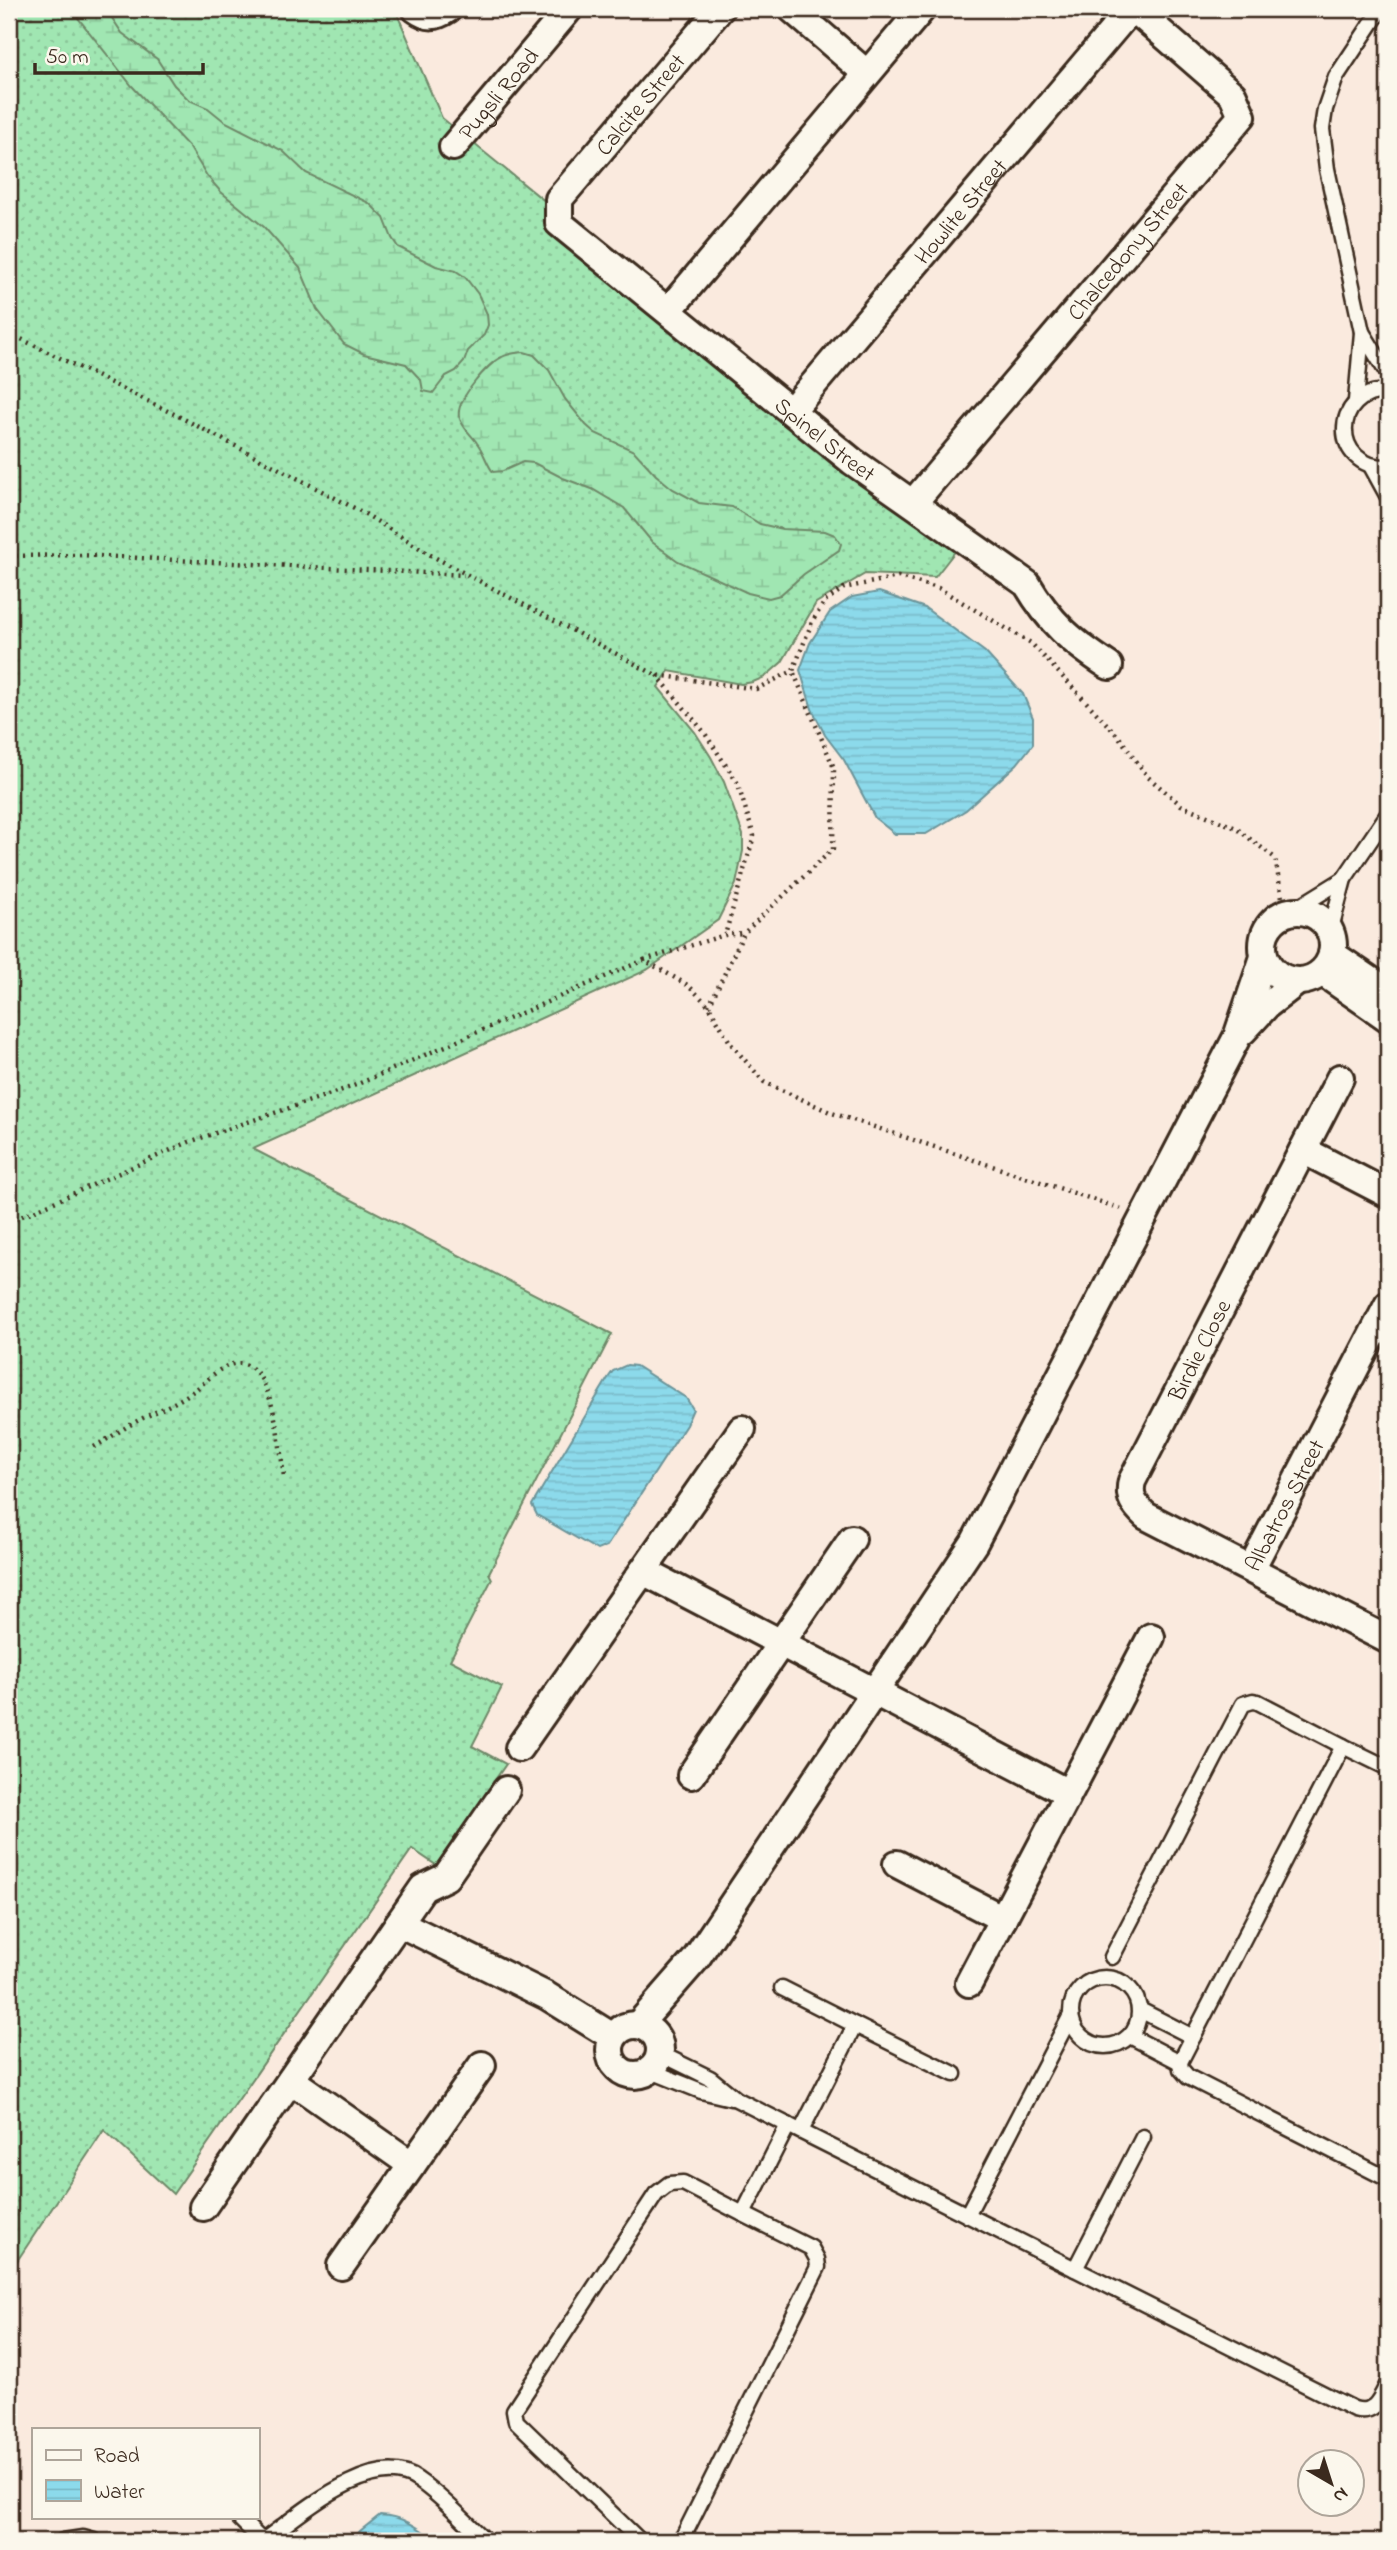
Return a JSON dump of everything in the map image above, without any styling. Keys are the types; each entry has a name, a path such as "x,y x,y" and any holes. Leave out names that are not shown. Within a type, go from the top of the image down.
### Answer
{"street":[{"path":"416,9 430,16 448,9"},
{"name":"Pugsli Road","path":"453,147 569,9"},
{"name":"Calcite Street","path":"559,199 720,9"},
{"path":"792,9 866,73"},
{"path":"668,311 922,9"},
{"name":"Howlite Street","path":"791,411 1132,9"},
{"name":"Chalcedony Street","path":"913,503 1242,116 1233,95 1132,9"},
{"name":"Spinel Street","path":"559,199 559,223 852,461 1027,584 1040,606 1066,636 1109,666"},
{"path":"652,2046 629,2025 613,2036 610,2056 622,2072 631,2076 641,2075 652,2046 695,1960 990,1517 1237,1037 1264,957 1263,940 1266,931 1277,917 1288,912 1311,913 1325,924 1321,960 1267,1006 1237,1037"},
{"path":"1264,957 1274,972 1289,981 1321,960"},
{"path":"1321,960 1388,992"},
{"path":"1321,960 1388,1018"},
{"name":"Birdie Close","path":"1251,1569 1146,1516 1132,1500 1130,1490 1132,1481 1340,1078"},
{"path":"1303,1150 1388,1194"},
{"name":"Albatros Street","path":"1388,1304 1251,1569 1388,1640"},
{"path":"519,1748 742,1429"},
{"path":"691,1774 852,1539"},
{"path":"643,1571 1068,1793"},
{"path":"969,1983 1151,1637"},
{"path":"203,2207 424,1888 446,1877 506,1790"},
{"path":"897,1864 1003,1919"},
{"path":"399,1923 547,1996 613,2036"},
{"path":"341,2266 482,2065"},
{"path":"291,2080 412,2165"}],"lane":[{"path":"1381,9 1336,77 1325,109 1322,129 1327,169 1362,332 1356,401 1346,418 1345,438 1354,455 1371,466 1388,497"},
{"path":"1362,332 1388,374"},
{"path":"1356,401 1367,394 1388,391"},
{"path":"1371,466 1388,467"},
{"path":"1321,960 1344,878 1388,814"},
{"path":"1288,912 1344,878"},
{"path":"1112,1957 1243,1704 1253,1700 1258,1702 1388,1768"},
{"path":"1343,1745 1180,2062 1181,2069 1188,2077 1388,2179"},
{"path":"967,2215 1071,2015 1074,1997 1079,1989 1094,1979 1103,1977 1121,1981 1135,1993 1140,2010 1139,2020 1130,2036 1112,2045 1102,2046 1078,2033 1071,2015"},
{"path":"782,1989 954,2074"},
{"path":"1140,2010 1193,2037"},
{"path":"743,2214 855,2025"},
{"path":"1130,2036 1180,2062"},
{"path":"1052,2053 1068,2040 1085,2039"},
{"path":"652,2046 710,2078 736,2099 1354,2409 1372,2409 1379,2402 1388,2383"},
{"path":"1075,2269 1143,2137"},
{"path":"639,2541 516,2421 514,2410 648,2205 662,2188 669,2184 683,2183 811,2248 818,2267 681,2541"},
{"path":"239,2518 262,2541 327,2496 377,2471 391,2470 417,2478 486,2541"},
{"path":"63,2541 83,2538 93,2541"}],"path":[{"path":"9,333 180,417 362,512 469,575 656,675 756,689 793,671 812,622 825,601 844,587 898,577 938,588 1031,643 1119,737 1148,776 1181,805 1236,828 1275,858 1288,912"},
{"path":"9,556 80,555 469,575"},
{"path":"709,1006 744,933 833,849 834,768 793,671"},
{"path":"656,675 704,732 737,782 754,836 724,934"},
{"path":"9,1222 189,1142 351,1087 644,960 724,934 744,933"},
{"path":"644,960 689,986 709,1006 731,1044 764,1082 832,1113 1145,1216"},
{"path":"94,1447 138,1420 182,1399 223,1368 235,1363 247,1365 257,1374 268,1391 284,1477"}],"green space":[{"path":"9,9 395,9 442,118 964,540 935,577 865,574 816,603 782,662 765,677 741,684 669,671 658,687 695,732 711,757 724,782 743,835 743,851 736,884 718,920 647,970 253,1149 612,1334 489,1573 492,1579 450,1660 502,1687 472,1746 506,1764 436,1865 412,1849 173,2194 104,2130 9,2273"},
{"path":"71,9 106,9 122,33 157,59 174,85 189,100 283,151 306,173 369,203 384,218 398,247 465,277 478,294 487,314 488,325 484,335 468,351 464,362 456,371 446,376 433,393 423,391 421,380 406,364 364,354 344,344 317,309 300,268 264,227 221,192 207,176 190,148 132,86"},
{"path":"524,352 534,355 549,370 565,399 586,425 595,433 634,451 673,489 699,503 732,507 760,524 782,529 825,531 835,535 841,544 839,550 804,574 780,595 769,598 748,593 678,561 652,542 624,508 592,489 534,463 523,462 503,471 493,472 479,446 462,424 459,409 474,383 489,366 505,356"}],"water":[{"path":"879,592 925,608 985,652 1023,694 1033,718 1033,744 1017,764 966,810 926,834 895,834 875,818 844,760 825,735 812,709 800,670 810,643 830,612 852,597"},
{"path":"627,1365 636,1366 686,1398 693,1409 686,1425 607,1546 597,1550 537,1515 532,1505 608,1378 613,1371"},
{"path":"380,2515 410,2523 435,2541 352,2541"}]}
